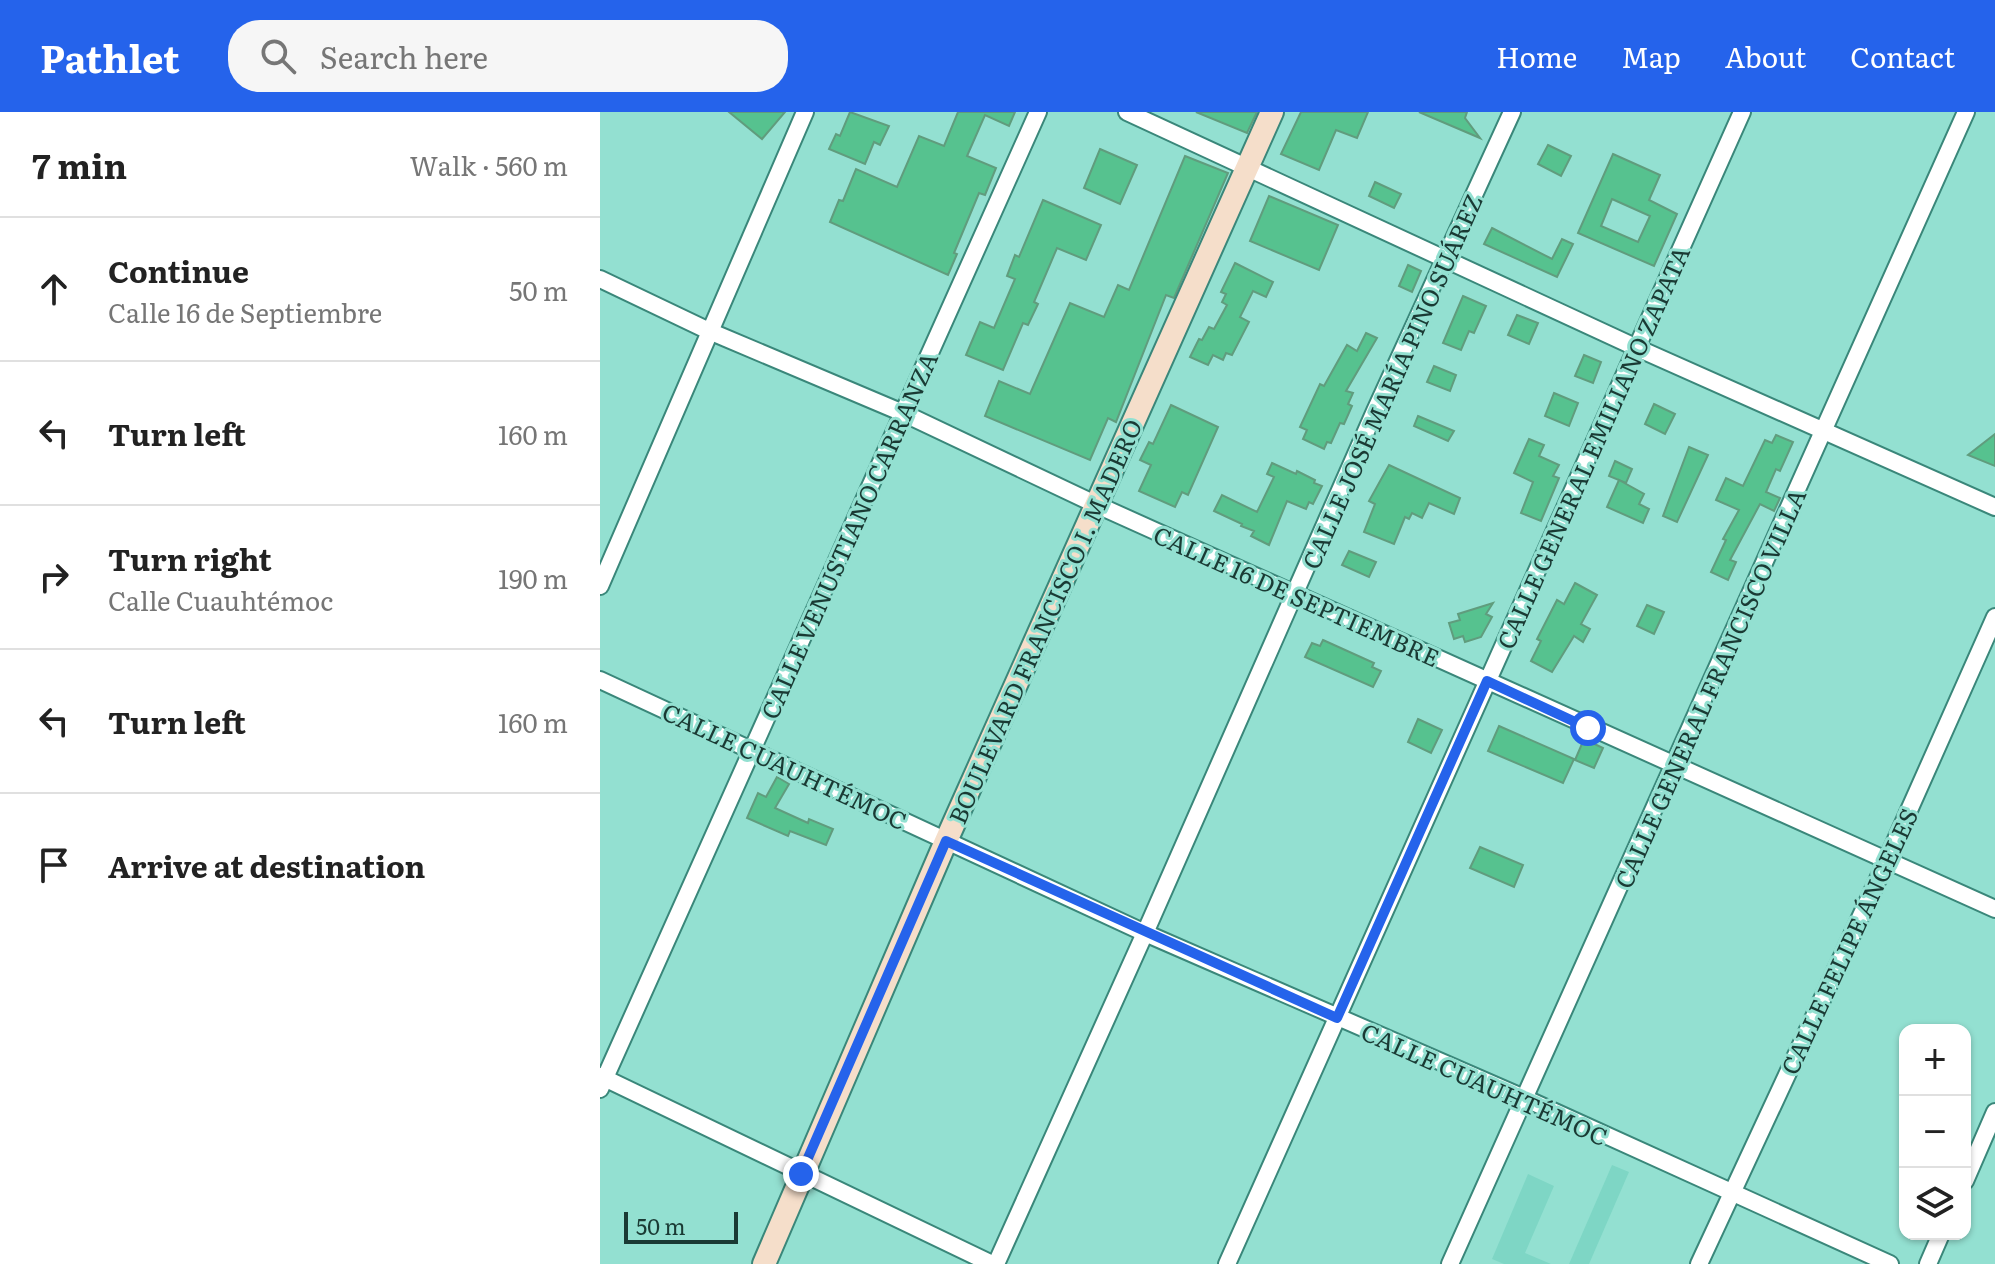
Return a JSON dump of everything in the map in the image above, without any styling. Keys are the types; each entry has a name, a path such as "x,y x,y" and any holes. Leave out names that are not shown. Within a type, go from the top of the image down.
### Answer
{"street":[{"path":"600,586 805,112"},
{"name":"CALLE VENUSTIANO CARRANZA","path":"602,1081 1038,112"},
{"path":"1127,112 1635,347 1995,507"},
{"name":"BOULEVARD FRANCISCO I. MADERO","path":"764,1264 946,841 1272,112"},
{"name":"CALLE JOSÉ MARÍA PINO SUÁREZ","path":"994,1264 1512,112"},
{"name":"CALLE GENERAL EMILIANO ZAPATA","path":"1227,1264 1742,112"},
{"name":"CALLE GENERAL FRANCISCO VILLA","path":"1450,1264 1966,112"},
{"name":"CALLE 16 DE SEPTIEMBRE","path":"600,279 709,331 903,413 1095,504 1995,909"},
{"name":"CALLE FELIPE ÁNGELES","path":"1699,1264 1886,862 1995,617"},
{"name":"CALLE CUAUHTÉMOC","path":"600,680 753,748 1145,933 1524,1098 1890,1264"},
{"path":"602,1081 994,1264"},
{"path":"1971,1168 1995,1112"},
{"path":"1928,1264 1938,1240"}],"shaded area":[{"path":"1612,1165 1629,1172 1589,1264 1569,1264"},
{"path":"1528,1174 1554,1186 1525,1253 1551,1264 1504,1264 1492,1259"}],"building":[{"path":"729,112 785,112 762,139"},
{"path":"850,112 889,126 880,145 874,142 865,164 829,149 836,134 840,136"},
{"path":"958,112 1015,112 1009,126 985,115 967,156 996,168 985,195 979,193 948,275 830,222 839,200 843,201 856,169 897,187 919,136 944,146"},
{"path":"1196,112 1257,112 1247,133"},
{"path":"1301,112 1368,112 1357,138 1336,130 1319,170 1281,154"},
{"path":"1419,112 1467,112 1465,118 1480,138"},
{"path":"1548,145 1571,156 1561,176 1538,164"},
{"path":"1100,149 1137,165 1120,204 1084,188"},
{"path":"1613,154 1660,175 1649,200 1677,214 1654,266 1578,233","holes":["1612,199 1650,216 1638,242 1601,226"]},
{"path":"1185,156 1228,173 1174,298 1166,295 1116,422 1108,418 1090,460 985,416 999,381 1030,394 1070,303 1104,317 1118,285 1129,290"},
{"path":"1375,182 1401,194 1394,208 1369,196"},
{"path":"1269,196 1338,225 1319,270 1250,241"},
{"path":"1043,200 1101,225 1086,260 1057,248 1034,302 1038,304 1028,325 1023,323 1003,370 966,355 980,322 994,328 1015,279 1007,276 1015,255 1019,257"},
{"path":"1492,228 1552,259 1562,239 1573,244 1557,277 1484,244"},
{"path":"1235,263 1273,282 1266,297 1253,291 1240,317 1249,322 1232,355 1226,353 1223,360 1213,355 1208,365 1190,357 1209,327 1214,329 1227,305 1222,302 1226,294 1221,292"},
{"path":"1408,265 1421,271 1412,292 1399,286"},
{"path":"1463,296 1486,306 1474,333 1469,331 1461,350 1443,343"},
{"path":"1517,315 1538,323 1529,344 1508,335"},
{"path":"1366,333 1377,338 1346,391 1353,393 1348,404 1352,406 1344,424 1340,423 1331,443 1327,442 1324,449 1303,439 1307,430 1300,427 1320,384 1324,386 1347,345 1357,351"},
{"path":"1584,355 1601,362 1593,383 1575,376"},
{"path":"1434,366 1456,375 1450,391 1427,382"},
{"path":"1554,393 1578,403 1569,426 1545,416"},
{"path":"1654,404 1675,414 1665,434 1645,424"},
{"path":"1171,405 1218,427 1188,495 1182,492 1175,507 1139,491 1151,465 1140,460 1149,442 1153,444"},
{"path":"1418,416 1454,431 1448,441 1414,426"},
{"path":"1995,434 1995,466 1968,455"},
{"path":"1776,435 1793,442 1766,492 1780,498 1774,511 1760,504 1730,560 1736,562 1728,580 1711,572 1726,540 1723,539 1739,510 1716,500 1726,478 1743,486 1765,440 1772,443"},
{"path":"1529,439 1544,445 1539,456 1559,465 1553,476 1559,478 1541,521 1521,513 1533,482 1514,473"},
{"path":"1689,447 1708,455 1677,522 1663,516"},
{"path":"1615,461 1632,469 1626,483 1609,476"},
{"path":"1272,463 1296,474 1297,471 1322,486 1313,504 1309,502 1306,509 1287,501 1269,545 1251,536 1254,531 1214,511 1222,495 1257,512 1274,477 1267,474"},
{"path":"1389,465 1460,498 1454,514 1429,503 1422,518 1412,513 1409,519 1405,517 1394,544 1364,532 1375,504 1369,501"},
{"path":"1619,480 1644,494 1639,504 1649,509 1643,523 1607,507"},
{"path":"1349,551 1376,562 1369,577 1342,565"},
{"path":"1575,583 1597,595 1581,624 1590,629 1583,642 1574,636 1552,672 1531,661 1541,641 1537,639 1557,600 1564,604"},
{"path":"1493,603 1486,614 1492,617 1481,637 1465,642 1463,636 1454,639 1449,623 1460,620 1458,614"},
{"path":"1647,605 1664,612 1654,634 1637,626"},
{"path":"1323,640 1374,663 1372,667 1381,671 1373,687 1305,657 1312,643 1320,646"},
{"path":"1418,719 1442,730 1431,753 1408,742"},
{"path":"1499,726 1574,759 1563,783 1488,751"},
{"path":"1584,739 1603,748 1594,768 1575,760"},
{"path":"777,777 789,784 775,808 808,823 809,819 833,829 826,845 790,831 788,836 747,818 758,793 766,797"},
{"path":"1480,847 1523,865 1514,887 1470,868"}],"route":[{"path":"801,1174 946,841 1337,1018 1487,681 1588,728"}]}
